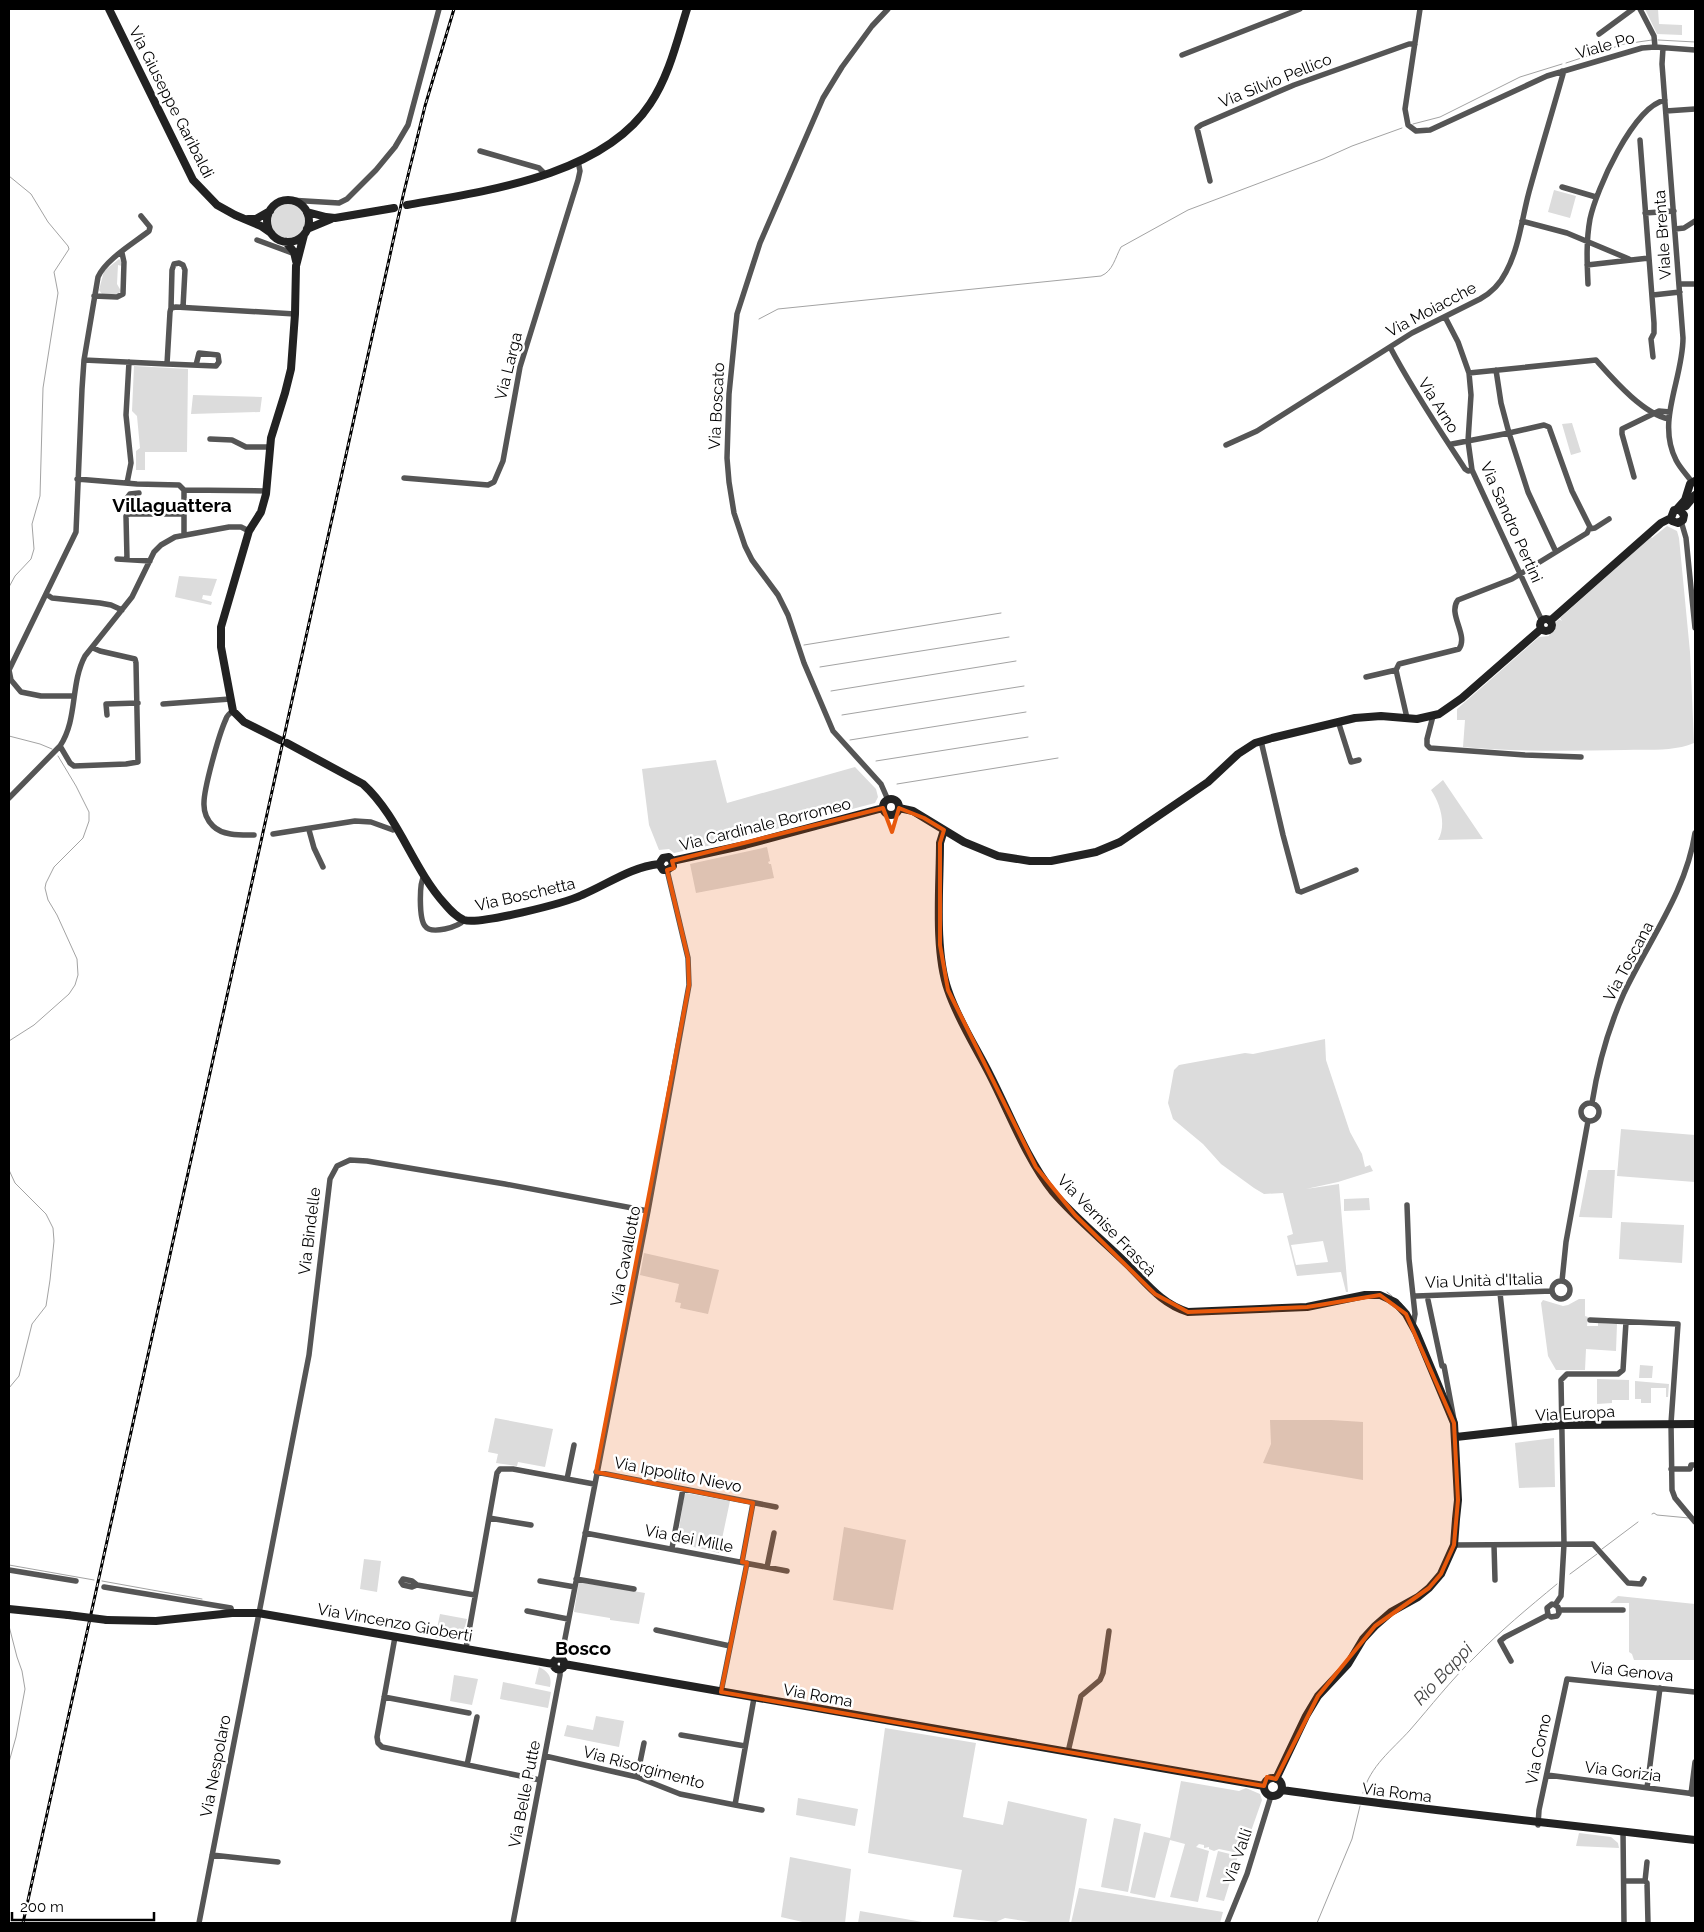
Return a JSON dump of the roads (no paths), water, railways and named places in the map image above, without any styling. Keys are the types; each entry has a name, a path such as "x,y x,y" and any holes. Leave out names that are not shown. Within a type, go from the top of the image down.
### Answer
{"street":[{"name":"Via Giuseppe Garibaldi","path":"109,9 193,180 217,205 261,226 271,233"},
{"path":"241,218 256,219 270,211 278,203 289,200 298,199 340,203 347,199 376,170 405,134 440,9"},
{"path":"407,205 508,186 545,174 602,149 622,135 642,116 650,104 668,67 687,9"},
{"name":"Via Boscato","path":"888,9 857,46 823,98 760,243 737,314 728,394 727,458 728,482 734,513 745,546 752,560 778,595 788,615 804,663 833,731 881,784 888,800"},
{"path":"1182,56 1300,9"},
{"path":"1420,9 1405,109 1408,125 1416,131 1430,130 1539,78 1562,72"},
{"name":"Viale Po","path":"1599,34 1633,9"},
{"name":"Viale Po","path":"1640,9 1654,36 1655,47"},
{"name":"Via Silvio Pellico","path":"1210,181 1197,128 1201,125 1294,85 1409,44 1415,44"},
{"name":"Viale Po","path":"1562,72 1626,52 1655,47 1695,50"},
{"name":"Viale Brenta","path":"1663,48 1683,352 1668,433 1676,460 1693,488"},
{"name":"Via Moiacche","path":"1226,444 1256,430 1412,333 1488,294 1500,282 1513,254 1562,72"},
{"name":"Via Moiacche","path":"1555,74 1558,90"},
{"path":"1588,284 1587,241 1596,197 1617,153 1641,118 1651,108 1665,100"},
{"path":"1666,111 1695,109"},
{"path":"1640,140 1653,295 1654,333 1651,340 1652,357"},
{"path":"480,151 539,168 545,174"},
{"name":"Via Larga","path":"404,478 488,485 494,482 503,461 520,367 580,170 578,161"},
{"path":"1562,187 1596,197"},
{"path":"254,835 236,835 220,831 214,827 207,819 204,794 226,718 234,711 230,699 229,684 221,647 221,627 249,531 261,512 266,491 274,425 291,369 295,314 296,254 309,218 307,212 300,204 289,200"},
{"path":"307,212 321,202"},
{"path":"319,216 316,208 321,202"},
{"path":"270,211 267,222 271,233 280,240 292,242 305,232 335,218 394,208"},
{"path":"1645,213 1674,211"},
{"path":"307,212 335,218"},
{"path":"74,696 41,696 21,692 11,680 9,670 76,532 84,360 94,296 100,271 149,231 150,227 141,216"},
{"path":"1522,221 1567,233 1629,259"},
{"path":"1676,229 1684,228 1695,221"},
{"path":"258,240 296,254"},
{"path":"286,242 296,254"},
{"path":"94,296 117,297 123,294 124,262 122,253"},
{"path":"1587,265 1649,258"},
{"path":"167,364 172,270 174,264 179,263 183,265 185,270 183,307"},
{"path":"1679,284 1695,284"},
{"path":"1653,295 1680,292"},
{"path":"171,308 183,307 295,314"},
{"name":"Via Sandro Pertini","path":"1445,317 1458,342 1470,373 1471,396 1468,441 1472,470 1520,575 1546,621"},
{"name":"Via Arno","path":"1390,347 1406,379 1448,445 1465,470 1472,470"},
{"path":"84,360 196,365"},
{"path":"1470,373 1596,360 1628,394 1656,414 1670,416"},
{"path":"128,483 131,463 126,415 129,362"},
{"path":"1496,370 1501,403 1522,477 1556,552"},
{"path":"1634,477 1622,429 1656,414"},
{"path":"1407,718 1396,670 1399,664 1459,649 1462,642 1455,607 1458,600 1482,592 1520,575 1587,533 1590,527 1572,491 1548,426 1544,425 1452,444"},
{"path":"210,439 232,440 246,447 270,447"},
{"path":"78,479 179,485 184,490 266,491"},
{"path":"1671,518 1675,522 1682,518 1693,488"},
{"name":"Via Cardinale Borromeo","path":"898,808 913,811 975,847 1013,859 1051,861 1096,852 1113,846 1208,782 1238,754 1262,741 1338,721 1367,716 1407,718 1433,716 1447,710 1541,629 1547,632 1551,629 1552,625 1546,621 1661,523 1671,518 1672,512 1677,510 1693,488"},
{"path":"184,490 184,536"},
{"path":"129,514 127,511 127,498 130,494 138,493"},
{"path":"1677,510 1682,512 1692,569 1695,628"},
{"path":"129,514 183,514"},
{"path":"126,559 126,516 129,514"},
{"path":"1589,529 1595,528 1609,519"},
{"path":"9,798 60,746 65,738 70,724 80,665 132,597 154,552 161,544 167,540 229,527 241,527 249,531"},
{"path":"116,559 150,561"},
{"path":"46,594 52,598 111,604 122,610"},
{"path":"60,746 70,763 74,766 136,763 139,757 135,659 100,652 93,648"},
{"path":"1366,677 1396,670"},
{"path":"163,704 230,699"},
{"path":"107,715 106,704 138,703"},
{"name":"Via Boschetta","path":"234,711 244,722 364,784 384,806 424,876 444,903 464,920 479,921 563,902 638,869 659,864"},
{"path":"1433,716 1427,739 1430,748 1582,757"},
{"path":"1338,721 1351,762 1359,760"},
{"path":"1262,741 1283,835 1298,891 1301,892 1356,870"},
{"path":"883,808 884,802 888,800"},
{"name":"Via Cardinale Borromeo","path":"659,864 663,858 668,858 672,861 745,845 883,808 886,813 891,815 896,813 898,808 896,801 888,800"},
{"path":"273,834 309,830 355,821 371,822 393,830 396,829"},
{"path":"309,830 314,848 323,867"},
{"name":"Via Vernise Frascà","path":"944,830 940,843 940,945 948,990 964,1026 1036,1167 1052,1191 1155,1294 1176,1308 1188,1312 1307,1306 1380,1294 1395,1302 1413,1325 1454,1422 1458,1500 1454,1545 1441,1574 1429,1588 1418,1597 1391,1612 1363,1639 1348,1664 1318,1696 1306,1716 1276,1779"},
{"name":"Via Toscana","path":"1592,1103 1603,1049 1612,1023 1624,994 1663,924 1687,867 1695,833"},
{"path":"659,864 663,870 668,870 673,866 672,861"},
{"name":"Via Cavallotto","path":"562,1664 568,1619 648,1211 689,985 688,958 668,870"},
{"path":"424,876 420,881 420,900 423,923 427,928 438,930 454,927 460,925 464,920"},
{"name":"Via Toscana","path":"1592,1103 1597,1106 1599,1112 1595,1120 1588,1120 1583,1117 1581,1111 1584,1106 1592,1103"},
{"name":"Via Toscana","path":"1552,1291 1557,1299 1564,1299 1569,1296 1571,1290 1570,1286 1562,1281 1566,1242 1588,1120"},
{"name":"Via Bindelle","path":"258,1613 309,1356 330,1179 337,1166 350,1160 367,1161 506,1184 648,1211"},
{"name":"Via Vernise Frascà","path":"1407,1205 1409,1259 1415,1314 1413,1325"},
{"path":"1552,1291 1555,1284 1562,1281"},
{"name":"Via Unità d'Italia","path":"1416,1296 1552,1291"},
{"path":"1500,1293 1515,1430"},
{"name":"Via Vernise Frascà","path":"1428,1300 1455,1416 1454,1422"},
{"path":"1590,1320 1678,1324 1671,1423 1671,1469 1673,1494 1693,1519"},
{"path":"1548,1615 1554,1618 1557,1616 1561,1596 1564,1544 1561,1384 1563,1376 1567,1374 1618,1374 1622,1370 1626,1322"},
{"name":"Via Europa","path":"1456,1437 1563,1425 1695,1424"},
{"path":"567,1479 574,1446"},
{"path":"1671,1469 1690,1469 1691,1465 1695,1465"},
{"path":"466,1648 497,1473 500,1469 513,1469 594,1484"},
{"name":"Via Ippolito Nievo","path":"596,1472 776,1507"},
{"path":"672,1548 683,1488"},
{"name":"Via Ippolito Nievo","path":"721,1692 753,1503"},
{"path":"489,1518 531,1524"},
{"name":"Via dei Mille","path":"585,1533 787,1571"},
{"path":"767,1567 774,1533"},
{"path":"1454,1545 1593,1544 1628,1583 1641,1584 1644,1579"},
{"path":"1494,1545 1495,1580"},
{"path":"9,1570 76,1581"},
{"path":"576,1579 634,1589"},
{"path":"540,1581 575,1587"},
{"path":"417,1585 475,1595"},
{"name":"Via Vincenzo Gioberti","path":"104,1586 231,1608 232,1613"},
{"path":"1548,1615 1547,1608 1552,1604 1558,1607 1623,1610"},
{"name":"Via Vincenzo Gioberti","path":"9,1609 107,1620 156,1621 232,1613 258,1613 553,1664 556,1659 562,1664"},
{"path":"527,1611 568,1619"},
{"name":"Via Nespolaro","path":"199,1923 258,1613"},
{"path":"1511,1661 1500,1641 1504,1636 1548,1615"},
{"path":"656,1630 730,1646"},
{"path":"1068,1752 1081,1696 1100,1680 1103,1673 1109,1631"},
{"path":"395,1637 376,1737 382,1747 540,1780"},
{"name":"Via Roma","path":"562,1664 1264,1786"},
{"name":"Via Belle Putte","path":"513,1923 562,1664"},
{"name":"Via Genova","path":"1566,1679 1695,1692"},
{"name":"Via Como","path":"1538,1823 1566,1679"},
{"path":"1647,1788 1660,1688"},
{"path":"384,1697 468,1713"},
{"path":"735,1805 754,1698"},
{"path":"467,1765 477,1717"},
{"path":"681,1735 745,1746"},
{"path":"637,1777 644,1743"},
{"name":"Via Risorgimento","path":"545,1756 637,1777 680,1794 762,1810"},
{"path":"1693,1794 1695,1762"},
{"name":"Via Gorizia","path":"1547,1775 1693,1794"},
{"path":"1276,1779 1280,1782 1282,1790 1279,1794 1272,1796 1266,1794 1264,1786 1268,1780 1276,1779"},
{"name":"Via Roma","path":"1282,1790 1510,1820 1695,1840"},
{"name":"Via Valli","path":"1227,1923 1247,1874 1272,1796"},
{"path":"1622,1833 1624,1923"},
{"name":"Via Roma","path":"1622,1833 1695,1845"},
{"path":"212,1854 278,1862"},
{"path":"1647,1862 1645,1881 1648,1923"},
{"path":"1624,1881 1645,1881"}],"waterway":[{"path":"1566,63 1624,44 1652,40"},
{"path":"1658,40 1695,42"},
{"path":"1413,124 1440,117 1520,77 1562,64"},
{"path":"759,319 778,309 1101,276 1111,268 1121,247 1188,210 1402,128"},
{"path":"9,176 31,194 48,222 69,249 54,272 58,293 43,388 40,496 32,524 34,549 31,559 15,576 9,587"},
{"path":"804,645 1001,613"},
{"path":"820,667 1009,637"},
{"path":"831,691 1016,661"},
{"path":"842,715 1024,686"},
{"path":"850,740 1026,712"},
{"path":"9,736 52,749"},
{"path":"876,761 1028,737"},
{"path":"9,1041 34,1025 69,994 75,985 78,975 77,959 48,900 45,888 54,867 83,838 89,821 89,812 58,756"},
{"path":"897,784 1058,758"},
{"path":"9,1170 15,1183 46,1214 53,1228 54,1241 46,1306 32,1324 19,1376 9,1388"},
{"path":"1387,1292 1392,1296"},
{"path":"1388,1303 1395,1308"},
{"path":"1401,1303 1408,1311"},
{"name":"Rio Bappi","path":"1652,1514 1689,1518"},
{"name":"Rio Bappi","path":"1602,1549 1638,1522"},
{"path":"1570,1574 1597,1554"},
{"path":"9,1565 94,1580"},
{"path":"102,1581 202,1599"},
{"name":"Rio Bappi","path":"1363,1793 1366,1783 1376,1766 1457,1675 1504,1629 1557,1584"},
{"path":"9,1626 22,1671 25,1689 9,1762"},
{"name":"Rio Bappi","path":"1317,1923 1352,1839 1360,1806"}],"railway":[{"path":"23,1923 403,196 425,106 454,9"}],"district":[{"name":"Villaguattera","path":"172,505"},
{"name":"Bosco","path":"583,1648"}]}
